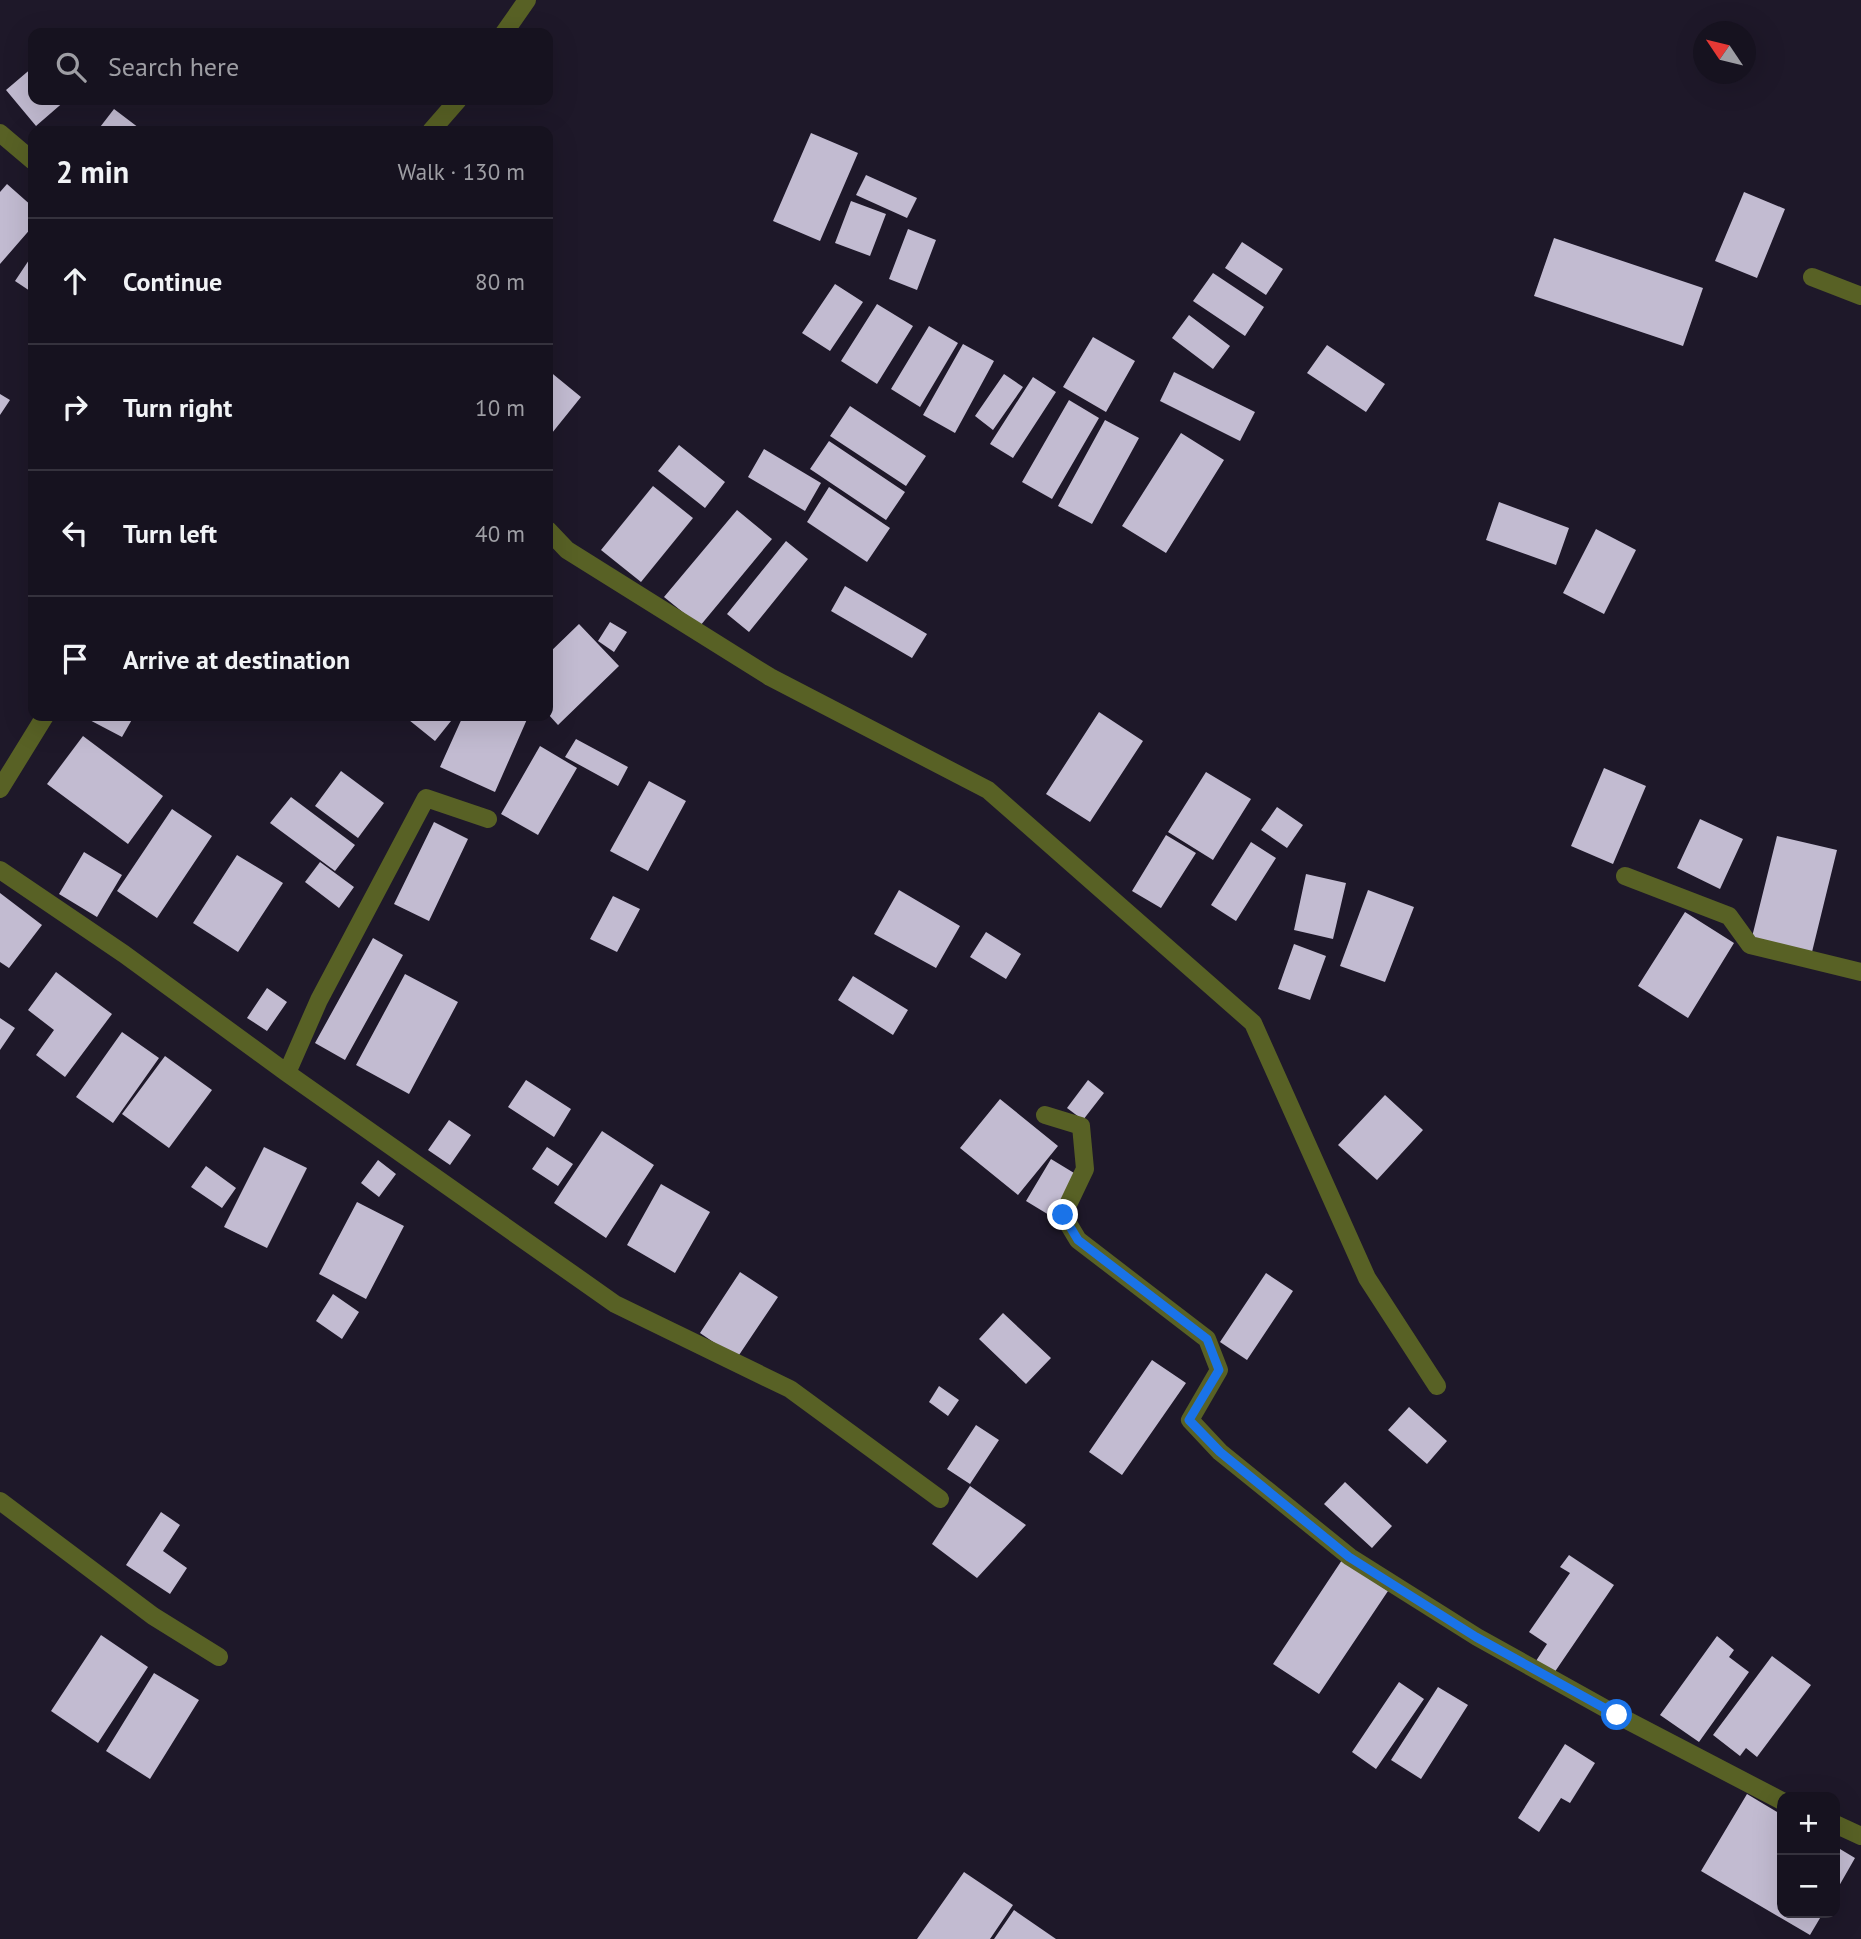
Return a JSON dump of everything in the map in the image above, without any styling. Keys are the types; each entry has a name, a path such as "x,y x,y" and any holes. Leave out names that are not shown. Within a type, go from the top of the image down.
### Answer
{"street":[{"path":"507,28 527,0"},
{"path":"435,126 454,105"},
{"path":"0,133 28,157"},
{"path":"1812,277 1861,296"},
{"path":"553,535 567,550 770,677 988,790 1253,1023 1367,1278 1437,1386"},
{"path":"0,789 42,721"},
{"path":"288,1073 319,1000 426,799 488,819"},
{"path":"0,870 124,954 615,1304 790,1389 940,1499"},
{"path":"1625,876 1729,916 1749,945 1861,972"},
{"path":"1045,1115 1081,1126 1085,1169 1063,1215 1078,1240 1207,1339 1219,1370 1189,1420 1220,1452 1349,1557 1476,1637 1617,1715 1777,1798"},
{"path":"0,1501 153,1616 219,1657"},
{"path":"1840,1826 1861,1836"}],"building":[{"path":"28,71 28,105 60,105 36,126 6,90"},
{"path":"114,109 136,126 101,126"},
{"path":"811,133 858,153 820,241 773,221"},
{"path":"866,175 917,198 907,218 856,195"},
{"path":"7,184 28,203 28,232 0,264 0,192"},
{"path":"1744,192 1785,209 1757,278 1715,261"},
{"path":"851,201 886,214 870,256 835,243"},
{"path":"908,229 936,240 917,290 889,279"},
{"path":"1554,238 1703,288 1683,346 1534,296"},
{"path":"1242,242 1283,269 1266,295 1225,268"},
{"path":"28,262 28,290 15,281"},
{"path":"1213,273 1264,307 1245,336 1193,301"},
{"path":"835,284 863,302 830,351 802,333"},
{"path":"877,304 913,326 877,384 841,361"},
{"path":"1189,315 1230,346 1213,369 1172,338"},
{"path":"929,326 958,343 920,407 891,389"},
{"path":"1093,337 1135,361 1106,412 1063,387"},
{"path":"963,344 994,361 955,433 923,415"},
{"path":"1327,345 1385,384 1366,412 1307,373"},
{"path":"1174,372 1255,412 1240,441 1160,401"},
{"path":"553,374 581,397 553,432"},
{"path":"1004,374 1023,387 993,430 975,416"},
{"path":"1033,377 1056,392 1013,458 990,444"},
{"path":"0,394 10,400 0,415"},
{"path":"1069,400 1099,418 1052,499 1022,482"},
{"path":"850,406 926,456 906,486 830,436"},
{"path":"1105,420 1139,438 1092,524 1058,506"},
{"path":"1181,433 1224,460 1166,553 1122,526"},
{"path":"829,441 905,492 886,520 810,469"},
{"path":"679,445 725,482 705,508 658,471"},
{"path":"764,449 821,483 805,511 748,477"},
{"path":"653,486 693,518 641,582 601,550"},
{"path":"829,487 890,528 867,562 807,522"},
{"path":"1499,502 1569,528 1556,565 1486,540"},
{"path":"737,510 772,539 700,626 664,597"},
{"path":"1596,529 1636,550 1604,614 1563,593"},
{"path":"786,541 808,559 749,632 727,614"},
{"path":"845,586 927,634 912,658 831,611"},
{"path":"610,622 627,632 614,652 598,641"},
{"path":"579,624 619,666 558,725 553,720 553,649"},
{"path":"1099,712 1143,741 1090,822 1046,794"},
{"path":"92,721 131,721 122,737"},
{"path":"410,721 451,721 435,741"},
{"path":"461,721 526,721 495,792 440,767"},
{"path":"83,736 163,796 128,844 47,784"},
{"path":"576,739 628,767 618,786 565,757"},
{"path":"540,746 577,768 538,835 501,814"},
{"path":"1604,768 1646,786 1613,864 1571,846"},
{"path":"341,771 384,803 358,838 315,806"},
{"path":"1206,772 1251,799 1213,860 1168,832"},
{"path":"649,781 686,801 648,871 610,851"},
{"path":"291,797 355,845 335,871 270,823"},
{"path":"1277,807 1303,825 1287,848 1261,830"},
{"path":"172,809 212,836 157,918 117,891"},
{"path":"1700,819 1743,839 1720,889 1677,868"},
{"path":"434,822 468,839 429,921 394,904"},
{"path":"1166,835 1196,853 1161,908 1132,891"},
{"path":"1777,836 1837,850 1812,952 1752,937"},
{"path":"1251,842 1276,858 1236,921 1211,905"},
{"path":"84,852 122,875 97,917 59,894"},
{"path":"237,855 283,883 238,952 193,923"},
{"path":"320,862 354,887 339,908 305,882"},
{"path":"1306,874 1346,883 1333,939 1294,930"},
{"path":"899,890 960,926 936,968 874,934"},
{"path":"1368,890 1414,907 1385,982 1340,966"},
{"path":"0,893 42,925 9,968 0,962"},
{"path":"613,896 640,909 617,952 590,939"},
{"path":"1685,912 1734,943 1688,1018 1638,986"},
{"path":"986,932 1021,954 1006,979 970,957"},
{"path":"373,938 403,955 345,1060 315,1043"},
{"path":"1294,944 1326,956 1310,1000 1278,989"},
{"path":"56,972 112,1014 65,1077 36,1055 54,1030 28,1010"},
{"path":"405,974 458,1002 409,1094 356,1065"},
{"path":"853,976 908,1010 893,1035 838,1000"},
{"path":"267,988 287,1002 267,1031 247,1018"},
{"path":"0,1018 15,1028 0,1050"},
{"path":"122,1032 159,1058 113,1123 76,1097"},
{"path":"165,1056 212,1090 169,1148 122,1114"},
{"path":"526,1080 571,1109 554,1137 508,1107"},
{"path":"1088,1080 1104,1093 1083,1120 1067,1108"},
{"path":"1385,1095 1423,1130 1377,1180 1338,1145"},
{"path":"1000,1099 1058,1146 1018,1195 960,1148"},
{"path":"449,1120 471,1135 450,1165 428,1150"},
{"path":"602,1131 654,1165 606,1238 554,1203"},
{"path":"264,1147 307,1168 267,1248 224,1227"},
{"path":"547,1147 573,1164 558,1186 532,1169"},
{"path":"1051,1159 1079,1176 1054,1218 1026,1201"},
{"path":"378,1160 396,1174 379,1197 361,1183"},
{"path":"206,1166 236,1188 222,1208 191,1187"},
{"path":"661,1184 710,1212 675,1273 627,1245"},
{"path":"357,1202 404,1226 366,1299 319,1274"},
{"path":"740,1272 778,1297 737,1358 700,1333"},
{"path":"1266,1273 1293,1291 1247,1360 1220,1342"},
{"path":"333,1294 359,1312 342,1339 316,1321"},
{"path":"1003,1313 1051,1358 1026,1384 979,1339"},
{"path":"1152,1360 1186,1383 1122,1475 1089,1452"},
{"path":"939,1386 959,1400 948,1416 929,1402"},
{"path":"1409,1407 1447,1441 1427,1464 1388,1430"},
{"path":"976,1425 999,1440 970,1484 947,1469"},
{"path":"1345,1482 1392,1526 1372,1548 1324,1504"},
{"path":"970,1486 1026,1525 977,1578 932,1544"},
{"path":"161,1512 180,1525 163,1551 187,1568 170,1594 126,1565"},
{"path":"1569,1555 1614,1585 1552,1676 1534,1664 1547,1644 1529,1632 1570,1573 1560,1567"},
{"path":"1342,1560 1388,1591 1319,1694 1273,1664"},
{"path":"101,1635 148,1667 98,1743 51,1711"},
{"path":"1717,1636 1734,1650 1729,1657 1749,1672 1699,1742 1660,1715"},
{"path":"1772,1656 1811,1685 1757,1757 1746,1748 1740,1756 1713,1735"},
{"path":"154,1673 199,1700 150,1779 106,1751"},
{"path":"1399,1682 1424,1699 1376,1769 1352,1752"},
{"path":"1438,1687 1468,1705 1421,1779 1391,1760"},
{"path":"1565,1744 1595,1763 1570,1803 1561,1798 1539,1832 1518,1818"},
{"path":"1747,1794 1777,1812 1777,1916 1701,1871"},
{"path":"1840,1849 1855,1858 1840,1884"},
{"path":"964,1872 1013,1905 990,1939 917,1939"},
{"path":"1014,1910 1056,1939 994,1939"},
{"path":"1781,1918 1820,1918 1810,1935"}],"route":[{"path":"1063,1215 1078,1240 1207,1339 1219,1370 1189,1420 1220,1452 1349,1557 1476,1637 1617,1715"}]}
